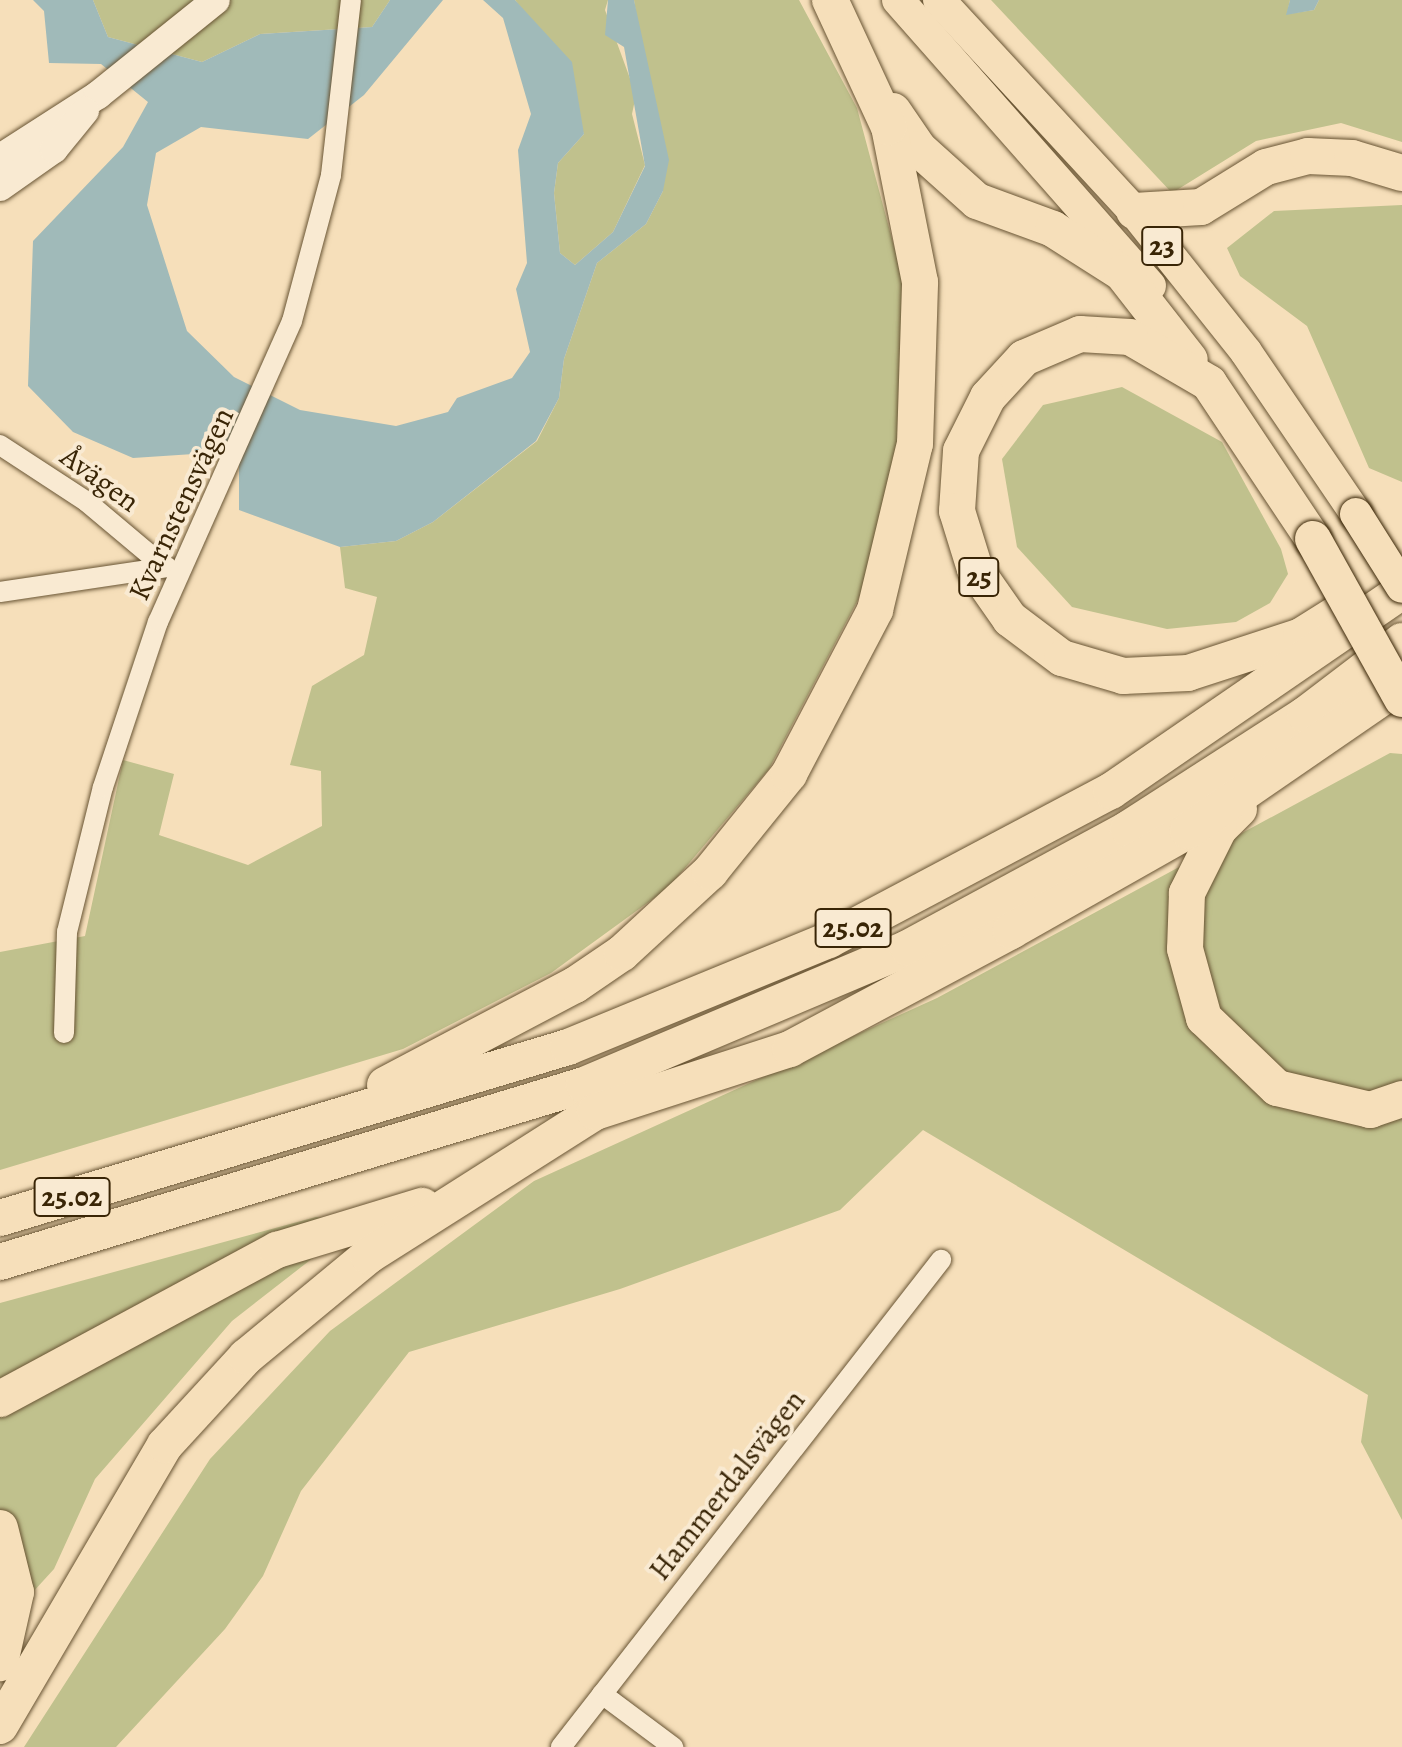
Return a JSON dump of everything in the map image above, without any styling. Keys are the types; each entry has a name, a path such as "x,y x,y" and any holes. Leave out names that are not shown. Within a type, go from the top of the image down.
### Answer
{"highway":[{"path":"830,0 871,80 919,149 977,201 1053,229 1122,273 1231,405 1319,535 1402,699"},
{"path":"246,1146 483,1038 622,953 749,828 819,725 869,623 893,551 921,386 913,227 871,80"},
{"path":"1134,211 1201,207 1266,167 1308,156 1352,158 1402,173"},
{"name":"25","path":"1231,405 1155,346 1105,333 1052,343 1006,374 973,423 957,481 963,541 1010,619 1062,658 1097,671 1155,677 1223,665 1301,636 1402,587"},
{"name":"25.02","path":"0,1218 568,1047 829,940 1111,791 1402,587"},
{"name":"25.02","path":"0,1262 461,1126 668,1054 908,948 1141,822 1305,715 1402,641"},
{"path":"0,1726 132,1492 199,1403 345,1274 455,1196 595,1112 790,1049 1174,839 1402,684"},
{"path":"1278,770 1219,829 1187,893 1185,949 1204,1018 1277,1088 1370,1110 1402,1099"},
{"path":"0,1399 277,1250 455,1196"},
{"path":"0,1528 16,1592 0,1663"}],"main road":[{"name":"23","path":"898,0 1108,234 1231,405"},
{"name":"23","path":"939,0 1134,211 1246,352 1402,587"},
{"path":"1319,535 1402,664"}],"street":[{"path":"3,172 216,0"},
{"name":"Kvarnstensvägen","path":"64,1033 67,932 103,787 182,573 269,386 331,175 348,7"},
{"name":"Åvägen","path":"0,445 87,502 161,564 182,573"},
{"path":"0,592 161,564"},
{"name":"Hammerdalsvägen","path":"561,1747 941,1260"},
{"path":"602,1694 673,1747"}],"green space":[{"path":"93,0 390,0 372,27 260,34 202,62 108,37"},
{"path":"515,0 608,0 605,10 636,95 632,114 645,165 613,232 575,265 560,253 554,193 558,163 584,134 536,26"},
{"path":"634,0 799,0 857,108 903,280 897,447 861,594 769,769 668,888 551,973 403,1049 0,1170 0,952 85,936 123,760 174,774 159,835 248,865 322,826 321,771 290,765 312,686 364,655 377,597 345,588 340,547 396,541 433,522 537,441 559,398 564,359 597,263 646,224 663,191"},
{"path":"991,0 1290,0 1287,14 1314,10 1319,0 1402,0 1402,142 1341,123 1256,141 1172,193"},
{"path":"1402,205 1402,482 1369,468 1307,326 1240,276 1227,248 1274,211"},
{"path":"1122,387 1222,442 1281,549 1288,574 1270,603 1236,622 1167,629 1072,607 1017,547 1002,459 1043,405"},
{"path":"1390,753 1402,754 1402,1520 1361,1442 1368,1395 923,1130 840,1210 620,1289 409,1352 301,1491 263,1576 225,1629 116,1747 24,1747 210,1459 330,1331 534,1181 937,998"},
{"path":"316,1217 359,1222 232,1321 95,1479 54,1569 0,1628 0,1303"}],"water":[{"path":"33,0 93,0 108,37 202,62 260,34 372,27 390,0 443,0 364,95 308,139 201,127 156,153 147,205 187,331 234,377 300,410 396,426 448,412 457,398 512,378 530,352 516,289 527,263 518,150 531,114 503,18 483,0 515,0 572,62 584,134 558,163 554,193 560,253 575,265 613,232 645,166 624,47 605,35 608,0 634,0 669,160 663,191 646,224 597,263 564,359 559,398 536,441 433,522 396,541 340,547 239,510 239,451 133,458 73,432 28,386 33,241 123,147 148,102 101,64 49,63 44,11"},
{"path":"1290,0 1319,0 1314,10 1286,15"}]}
